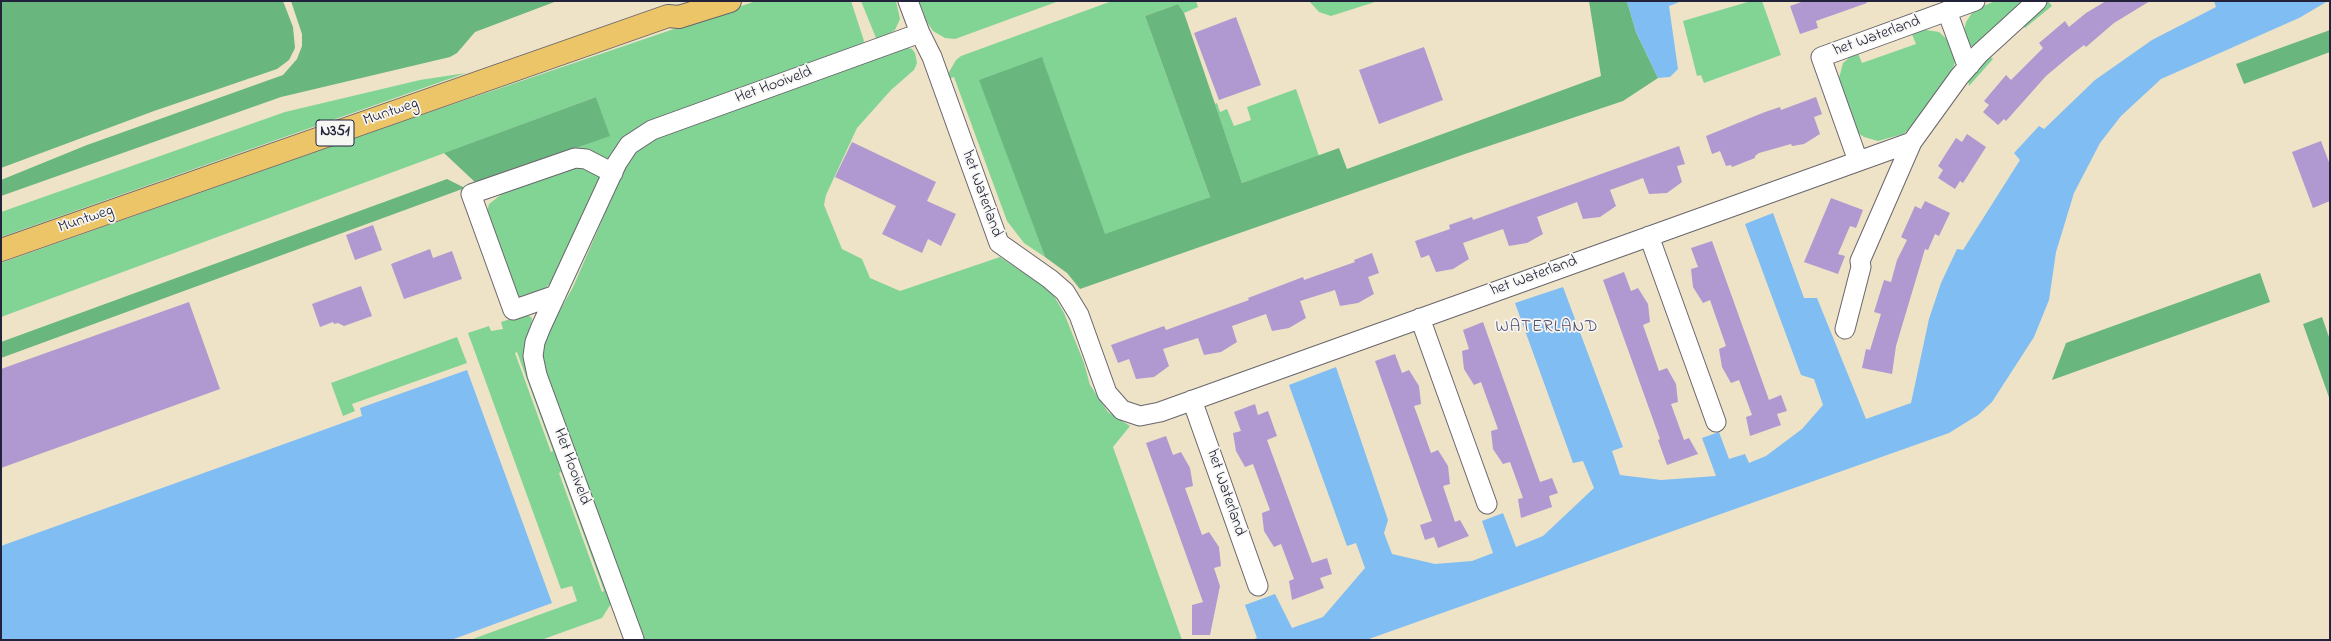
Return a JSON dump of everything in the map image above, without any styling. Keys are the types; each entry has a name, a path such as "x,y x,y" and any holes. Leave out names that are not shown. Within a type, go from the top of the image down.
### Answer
{"main road":[{"name":"Muntweg","path":"668,16 675,9 695,1"},
{"name":"Muntweg","path":"1,250 668,16 680,17 730,1"}],"street":[{"path":"908,1 920,33"},
{"name":"het Waterland","path":"1858,161 1821,57 1976,1"},
{"path":"1844,329 1861,267 1860,261 1912,142 1970,65 2005,29 2037,1"},
{"path":"1947,11 1965,60 1970,65"},
{"name":"Het Hooiveld","path":"634,638 535,366 535,342 613,173 629,145 652,130 920,33"},
{"name":"het Waterland","path":"920,33 932,57 999,243 1050,278 1068,296 1079,315 1104,386 1111,399 1122,410 1140,416 1153,414 1912,142"},
{"path":"556,295 513,310 471,194 575,158 586,159 613,173"},
{"path":"1649,236 1716,422"},
{"path":"1420,318 1487,504"},
{"name":"het Waterland","path":"1192,400 1258,586"}],"green space":[{"path":"1,1 283,1 293,27 295,48 289,60 277,69 154,111 1,168"},
{"path":"291,1 557,1 475,32 457,53 450,57 281,97 1,196 1,180 87,145 283,75 297,59 302,46 302,34"},
{"path":"756,1 851,1 864,41 861,46 640,126 620,141 607,160 581,149 573,149 609,135 596,97 1,317 1,263 392,125"},
{"path":"861,1 896,1 900,19 895,30 880,39 876,38"},
{"path":"919,1 1059,1 955,39 945,38 933,31 927,22"},
{"path":"1112,1 1196,1 1198,7 1184,13 1178,4 1145,16 1210,197 1105,235 1042,58 980,80 1045,257 1024,243 1007,221 954,77 948,79 949,72 956,60 961,56"},
{"path":"1309,1 1378,1 1331,16 1319,12"},
{"path":"1589,1 1627,1 1636,32 1658,78 1623,101 1465,154 1080,289 1067,273 1045,257 979,80 1042,57 1105,234 1210,197 1145,16 1178,4 1184,13 1242,183 1339,148 1347,169 1601,76"},
{"path":"1751,1 1762,1 1781,55 1704,83 1701,75 1697,76 1683,21"},
{"path":"1995,1 2026,1 1975,46 1970,46 1967,44 1964,31 1966,22 1974,10"},
{"path":"2048,1 2052,6 2025,28 2021,24"},
{"path":"1920,29 1939,32 1950,42 1955,62 1951,74 1912,127 1903,134 1878,141 1864,137 1858,133 1838,82 1843,63 1857,51 1862,63 1916,44 1911,32"},
{"path":"2330,30 2330,52 2244,84 2236,64"},
{"path":"904,47 912,49 915,53 917,63 914,70 891,90 857,128 826,195 824,205 842,249 862,259 870,278 900,291 1000,257 1051,291 1064,313 1084,363 1090,385 1108,412 1130,426 1113,447 1182,640 633,640 544,367 542,354 545,337 573,287 630,156 653,138"},
{"path":"1988,55 1993,59 1969,86 1968,78"},
{"path":"466,73 1,237 1,212 285,112 420,80"},
{"path":"1296,89 1319,156 1242,183 1215,104 1217,103 1220,112 1227,109 1234,126 1251,120 1247,107"},
{"path":"596,97 610,136 477,184 444,153"},
{"path":"577,165 601,176 553,281 542,291 518,300 487,212 489,204 507,190"},
{"path":"447,179 465,188 1,358 1,342"},
{"path":"2260,273 2270,302 2052,380 2066,343"},
{"path":"526,314 532,318 531,328 612,602 602,618 541,640 470,640 577,601 572,586 561,589 468,333 489,326 491,331 503,329 501,322","holes":["517,352 553,451 551,452 515,353","561,472 604,591 602,592 559,473"]},
{"path":"2322,317 2330,340 2330,400 2303,324"},
{"path":"457,337 467,363 352,404 355,411 343,416 331,383"}],"water":[{"path":"1627,1 1682,1 1669,6 1678,69 1670,77 1658,78 1636,32"},
{"path":"2214,1 2328,1 2299,18 2161,79 2121,116 2100,143 2074,193 2056,252 2049,300 2034,337 1992,402 1978,415 1949,433 1366,640 1251,640 1257,638 1245,605 1275,594 1292,628 1323,617 1365,568 1356,543 1347,546 1289,385 1336,367 1388,520 1384,533 1392,554 1435,564 1472,561 1493,553 1482,521 1503,513 1516,547 1543,536 1594,488 1583,461 1573,463 1515,303 1563,287 1623,447 1612,451 1620,475 1661,480 1716,476 1702,438 1719,432 1729,459 1745,454 1749,463 1766,456 1802,429 1823,405 1814,379 1801,375 1745,224 1773,213 1804,298 1817,298 1866,419 1911,403 1929,319 1941,283 1957,249 1963,250 2020,160 2014,153 2039,126 2044,129 2095,80 2152,40 2216,7"},
{"path":"467,370 552,603 451,640 1,640 1,546 362,416 360,408"}],"building":[{"path":"1804,1 1866,1 1867,3 1816,21 1818,28 1800,34 1790,6"},
{"path":"2106,1 2150,1 2114,23 2086,47 2084,45 2071,55 2046,76 2006,121 2004,119 1998,125 1983,112 1989,105 1984,101 2006,75 2011,80 2043,48 2039,43 2065,21 2069,27 2086,13"},
{"path":"1236,17 1261,85 1219,100 1194,33"},
{"path":"1424,47 1443,100 1379,124 1359,70"},
{"path":"1816,97 1822,114 1814,117 1820,134 1804,144 1792,146 1791,144 1759,153 1755,156 1755,158 1732,167 1731,165 1726,166 1720,151 1712,154 1706,136 1765,112 1780,107 1781,110"},
{"path":"1967,134 1986,147 1963,183 1960,181 1955,189 1938,178 1943,170 1938,166 1956,138 1962,142"},
{"path":"2321,141 2330,165 2330,201 2313,208 2292,152"},
{"path":"852,142 936,182 927,201 956,214 941,246 928,239 922,253 882,234 896,206 835,177"},
{"path":"1679,146 1685,164 1677,166 1682,182 1667,193 1649,194 1643,178 1610,190 1616,206 1600,217 1583,219 1577,202 1537,217 1543,234 1527,243 1509,246 1503,229 1463,243 1469,259 1453,269 1436,272 1429,255 1421,258 1415,241 1450,229 1449,225 1472,217 1473,220"},
{"path":"1831,198 1863,210 1856,228 1850,226 1838,254 1845,256 1838,274 1804,262"},
{"path":"1925,201 1950,213 1939,236 1935,234 1928,250 1925,249 1896,346 1892,374 1862,368 1866,349 1870,350 1881,314 1874,312 1884,280 1891,282 1897,260 1907,240 1901,237 1915,206 1921,209"},
{"path":"373,225 382,250 355,260 346,235"},
{"path":"1712,241 1769,400 1781,395 1787,411 1777,414 1781,425 1750,436 1746,417 1752,415 1739,380 1731,383 1722,367 1719,349 1726,346 1710,300 1703,303 1693,287 1691,269 1698,267 1691,248"},
{"path":"430,249 433,258 452,251 462,279 404,299 391,264"},
{"path":"1372,253 1379,273 1368,277 1374,294 1358,303 1340,306 1335,290 1300,301 1306,318 1289,328 1272,331 1266,314 1232,326 1237,342 1221,352 1204,355 1198,338 1163,349 1169,366 1154,377 1136,379 1129,359 1118,363 1111,345 1164,326 1166,330 1249,300 1248,298 1303,277 1304,280 1355,262 1354,260"},
{"path":"1624,272 1631,291 1638,288 1648,304 1650,322 1643,325 1659,371 1667,368 1676,384 1678,402 1671,404 1684,440 1689,438 1698,454 1667,465 1658,440 1660,439 1603,280"},
{"path":"361,286 372,316 344,326 338,323 334,324 333,322 320,327 312,304"},
{"path":"189,302 220,389 1,468 1,369"},
{"path":"1483,322 1540,482 1552,478 1558,493 1549,496 1552,507 1521,518 1518,499 1523,498 1510,462 1503,464 1493,449 1491,431 1498,429 1481,382 1474,385 1464,369 1462,351 1469,349 1463,330"},
{"path":"1395,354 1402,373 1409,370 1419,386 1421,404 1414,406 1431,453 1438,450 1448,466 1450,484 1443,486 1455,522 1460,520 1469,536 1438,548 1434,537 1425,540 1420,525 1432,521 1375,361"},
{"path":"1255,404 1258,415 1268,411 1277,436 1267,440 1312,563 1327,558 1332,574 1320,578 1324,588 1292,600 1289,581 1294,579 1281,544 1274,547 1264,531 1262,513 1270,510 1253,464 1245,467 1236,451 1233,433 1241,431 1234,412"},
{"path":"1166,436 1173,455 1181,452 1190,468 1193,486 1185,488 1202,535 1209,532 1219,547 1221,566 1214,568 1220,586 1210,635 1192,635 1192,605 1203,602 1146,443"}],"district":[{"name":"WATERLAND","path":"1547,328"}]}
